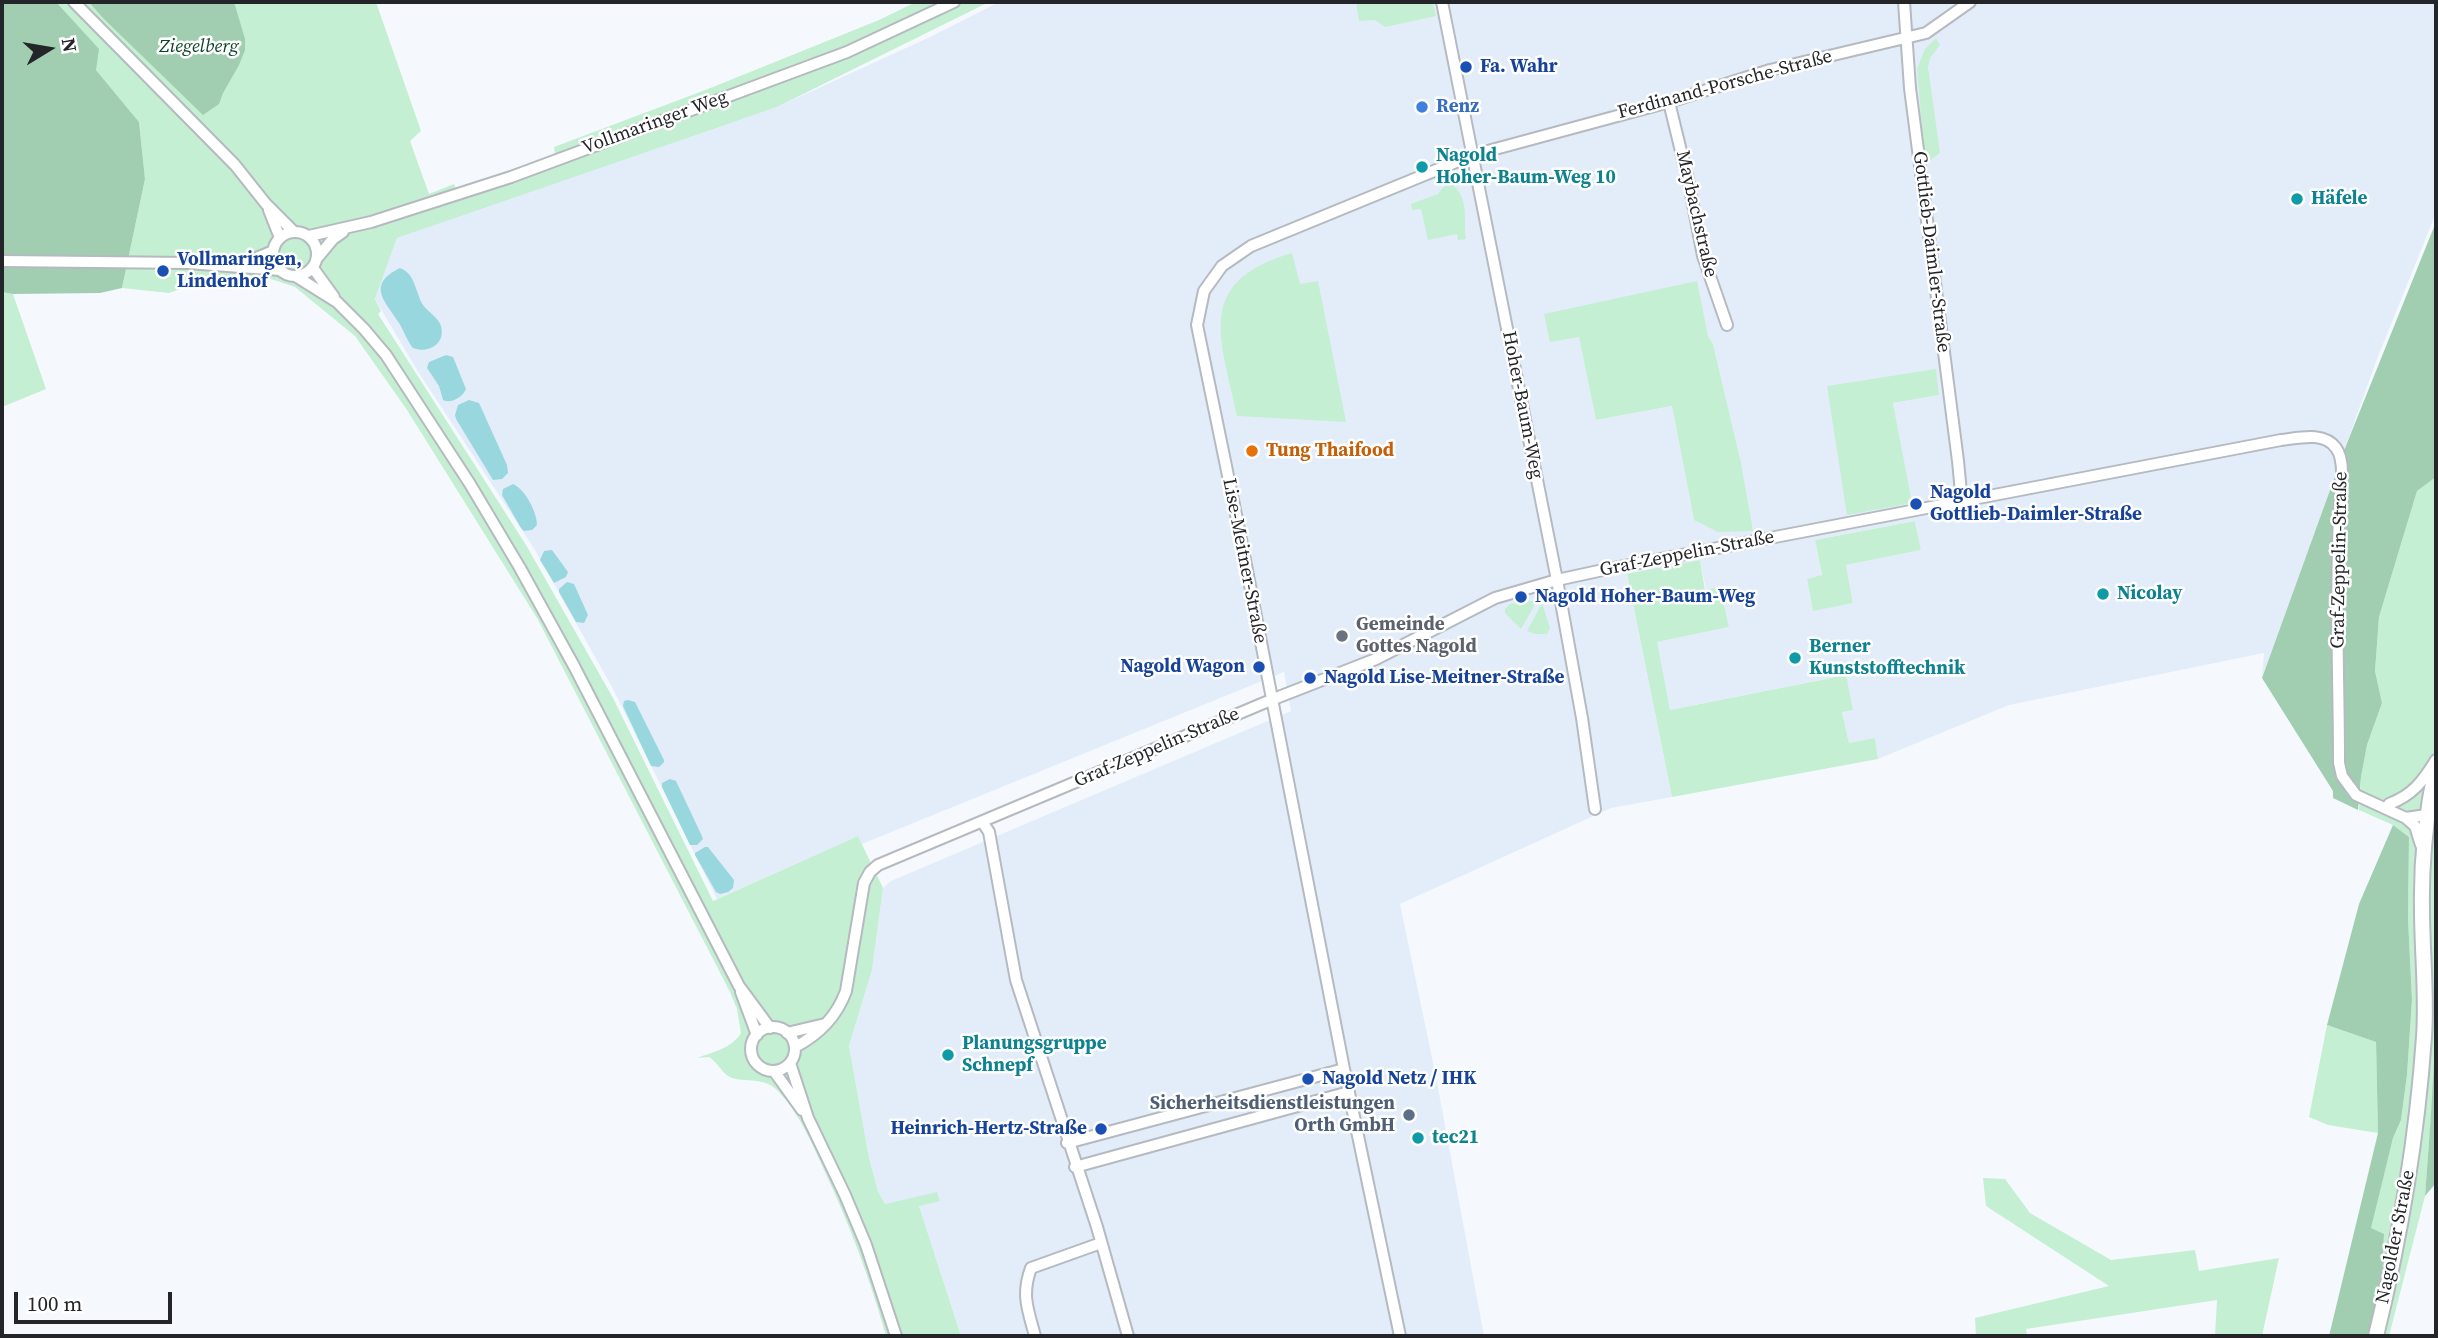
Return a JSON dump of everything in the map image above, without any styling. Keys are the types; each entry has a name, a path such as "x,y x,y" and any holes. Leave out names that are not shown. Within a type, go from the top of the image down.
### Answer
{"main road":[{"name":"Nagolder Straße","path":"2376,1336 2405,1198 2414,1137 2424,1036 2423,860 2426,815 2436,767"}],"street":[{"path":"74,2 235,165 266,204 294,232 309,236 315,243 318,257 313,268 297,277"},
{"name":"Vollmaringer Weg","path":"309,236 349,228 475,190 847,52 954,2"},
{"name":"Hoher-Baum-Weg","path":"1442,2 1557,580 1595,809"},
{"name":"Gottlieb-Daimler-Straße","path":"1904,2 1910,89 1962,503"},
{"name":"Ferdinand-Porsche-Straße","path":"1473,155 1669,102 1770,70 1926,33 1970,2"},
{"name":"Maybachstraße","path":"1669,102 1703,256 1727,325"},
{"name":"Lise-Meitner-Straße","path":"1400,1336 1344,1069 1245,557 1197,325 1205,291 1222,266 1251,246 1473,155"},
{"path":"266,204 280,238"},
{"name":"Vollmaringer Weg","path":"318,257 333,239 349,228"},
{"path":"280,270 274,261 273,251 280,238 294,232"},
{"path":"234,267 273,251"},
{"path":"2,261 188,263 280,270 297,277 337,303 364,329 386,355 470,484 520,568 574,666 739,986 757,1035"},
{"path":"313,268 337,303"},
{"name":"Graf-Zeppelin-Straße","path":"795,1047 811,1038 836,1013 846,990 864,883 878,865 1271,700 1376,659 1495,598 1557,580 2281,440 2309,437 2326,439 2340,454 2339,763 2342,776 2356,795 2384,805 2406,818"},
{"path":"2384,805 2412,793 2436,760"},
{"name":"Graf-Zeppelin-Straße","path":"2384,805 2409,806 2426,815"},
{"path":"2406,818 2426,815"},
{"path":"2406,818 2415,826 2420,837 2423,860"},
{"path":"983,823 989,832 1016,980 1101,1243 1128,1336"},
{"path":"739,986 770,1028 787,1033 825,1024"},
{"path":"770,1028 757,1035 751,1047 754,1061 763,1069 775,1071 790,1063"},
{"path":"787,1033 795,1047 790,1063 808,1118 866,1245 896,1336"},
{"path":"1068,1143 1344,1069"},
{"path":"775,1071 808,1118"},
{"path":"1075,1167 1349,1092"},
{"path":"1035,1336 1026,1304 1025,1283 1031,1268 1101,1243"}],"shaded area":[{"path":"999,2 2436,2 2436,213 2377,359 2262,678 2264,653 2009,705 1878,759 1875,738 1849,743 1842,712 1852,709 1845,675 1670,710 1656,642 1729,627 1724,604 1706,590 1700,560 1627,575 1672,797 1611,808 1400,904 1436,1077 1484,1336 961,1336 919,1206 937,1193 885,1204 878,1191 869,1158 849,1046 872,970 883,888 891,881 1291,711 1284,672 862,844 858,836 717,899 613,689 535,550 417,370 375,299 397,238 777,107","holes":["1579,336 1708,336 1713,344 1740,458 1694,520 1672,406 1596,420","1828,386 1939,395 1893,403 1911,503","1915,521 1921,550 1846,565 1853,603 1813,610 1807,579 1822,576 1815,540"]}],"green space":[{"path":"2,2 56,2 99,49 96,70 139,122 145,179 122,288 100,293 2,292"},
{"path":"56,2 376,2 421,131 410,141 429,194 454,184 456,189 555,154 554,147 708,89 879,20 916,2 989,2 777,107 397,238 375,299 381,311 378,314 526,545 613,698 713,901 858,836 883,888 872,970 849,1046 869,1158 878,1191 885,1204 937,1192 940,1201 919,1206 961,1336 886,1336 866,1272 842,1210 799,1119 772,1086 759,1081 733,1078 709,1057 697,1058 727,1046 741,1033 737,1009 730,992 537,618 407,410 355,336 295,287 271,279 204,281 169,293 122,288 145,179 139,122 96,70"},
{"name":"Ziegelberg","path":"89,2 234,2 245,39 245,50 219,104 203,115"},
{"path":"1356,2 1433,2 1436,16 1385,27 1375,20 1359,21"},
{"path":"1936,38 1940,45 1930,58 1928,67 1940,153 1925,164 1917,69 1925,49"},
{"path":"1452,184 1464,203 1466,239 1458,240 1457,234 1428,240 1421,209 1412,210 1411,204 1438,194 1445,185"},
{"path":"2436,222 2436,477 2417,491 2379,617 2375,671 2382,703 2367,745 2358,810 2333,798 2333,791 2262,678 2347,443"},
{"path":"1292,253 1300,284 1318,281 1346,422 1237,416 1221,338 1221,316 1227,297 1239,280 1261,265"},
{"path":"1697,281 1708,336 1713,344 1740,458 1753,531 1718,532 1694,520 1672,406 1596,420 1579,337 1550,342 1544,314"},
{"path":"2,292 13,294 46,389 2,407"},
{"path":"1936,369 1939,395 1893,403 1912,503 1847,515 1827,386"},
{"path":"2436,477 2436,997 2433,1091 2425,1196 2389,1336 2370,1336 2382,1286 2384,1235 2370,1228 2393,1138 2401,1120 2412,1000 2408,918 2409,837 2393,825 2359,810 2361,777 2367,745 2382,703 2375,671 2379,617 2417,491"},
{"path":"1915,521 1921,550 1846,565 1853,603 1813,611 1807,579 1822,575 1815,540"},
{"path":"1700,560 1705,590 1715,588 1724,604 1729,627 1657,642 1670,710 1846,675 1853,710 1842,712 1849,743 1875,738 1878,759 1672,797 1627,574"},
{"path":"1537,601 1521,629 1505,613 1505,609 1510,604"},
{"path":"1542,603 1550,628 1547,634 1535,634 1527,631"},
{"path":"2393,825 2409,837 2408,918 2412,1000 2401,1120 2393,1138 2371,1228 2384,1234 2382,1286 2370,1336 2329,1336 2378,1133 2376,1042 2327,1025 2359,904"},
{"path":"2436,860 2436,964 2435,895"},
{"path":"2436,999 2436,1183 2425,1196 2433,1073"},
{"path":"2327,1025 2376,1042 2378,1133 2328,1125 2309,1117"},
{"path":"1983,1178 2005,1179 2030,1213 2111,1260 2195,1250 2199,1271 2279,1258 2262,1336 2215,1336 2217,1300 2026,1329 2027,1336 1976,1336 1975,1318 2109,1286 1986,1206"}],"water":[{"path":"400,268 409,274 423,305 441,326 441,338 434,346 424,350 413,348 384,301 381,287 383,281"},
{"path":"446,355 453,357 466,389 460,397 450,401 443,400 439,386 427,368 429,362"},
{"path":"469,400 479,403 507,465 508,473 502,479 493,480 456,419 458,405"},
{"path":"513,484 522,491 533,508 537,525 532,530 524,531 521,528 502,495 503,489"},
{"path":"552,550 568,572 566,577 554,583 540,560 544,551"},
{"path":"567,582 574,584 588,615 584,623 576,622 559,592"},
{"path":"624,701 635,702 664,760 659,767 651,766 623,706"},
{"path":"670,779 676,781 701,834 703,839 697,845 690,845 662,787 662,783"},
{"path":"708,847 734,880 733,888 728,892 716,892 695,855"}],"place":[{"name":"Fa. Wahr","path":"1466,67"},
{"name":"Renz","path":"1422,107"},
{"name":"Nagold Hoher-Baum-Weg 10","path":"1422,167"},
{"name":"Häfele","path":"2297,199"},
{"name":"Vollmaringen, Lindenhof","path":"163,271"},
{"name":"Tung Thaifood","path":"1252,451"},
{"name":"Nagold Gottlieb-Daimler-Straße","path":"1916,504"},
{"name":"Nicolay","path":"2103,594"},
{"name":"Nagold Hoher-Baum-Weg","path":"1521,597"},
{"name":"Gemeinde Gottes Nagold","path":"1342,636"},
{"name":"Berner Kunststofftechnik","path":"1795,658"},
{"name":"Nagold Wagon","path":"1259,667"},
{"name":"Nagold Lise-Meitner-Straße","path":"1310,678"},
{"name":"Planungsgruppe Schnepf","path":"948,1055"},
{"name":"Nagold Netz / IHK","path":"1308,1079"},
{"name":"Sicherheitsdienstleistungen Orth GmbH","path":"1409,1115"},
{"name":"Heinrich-Hertz-Straße","path":"1101,1129"},
{"name":"tec21","path":"1418,1138"}]}
